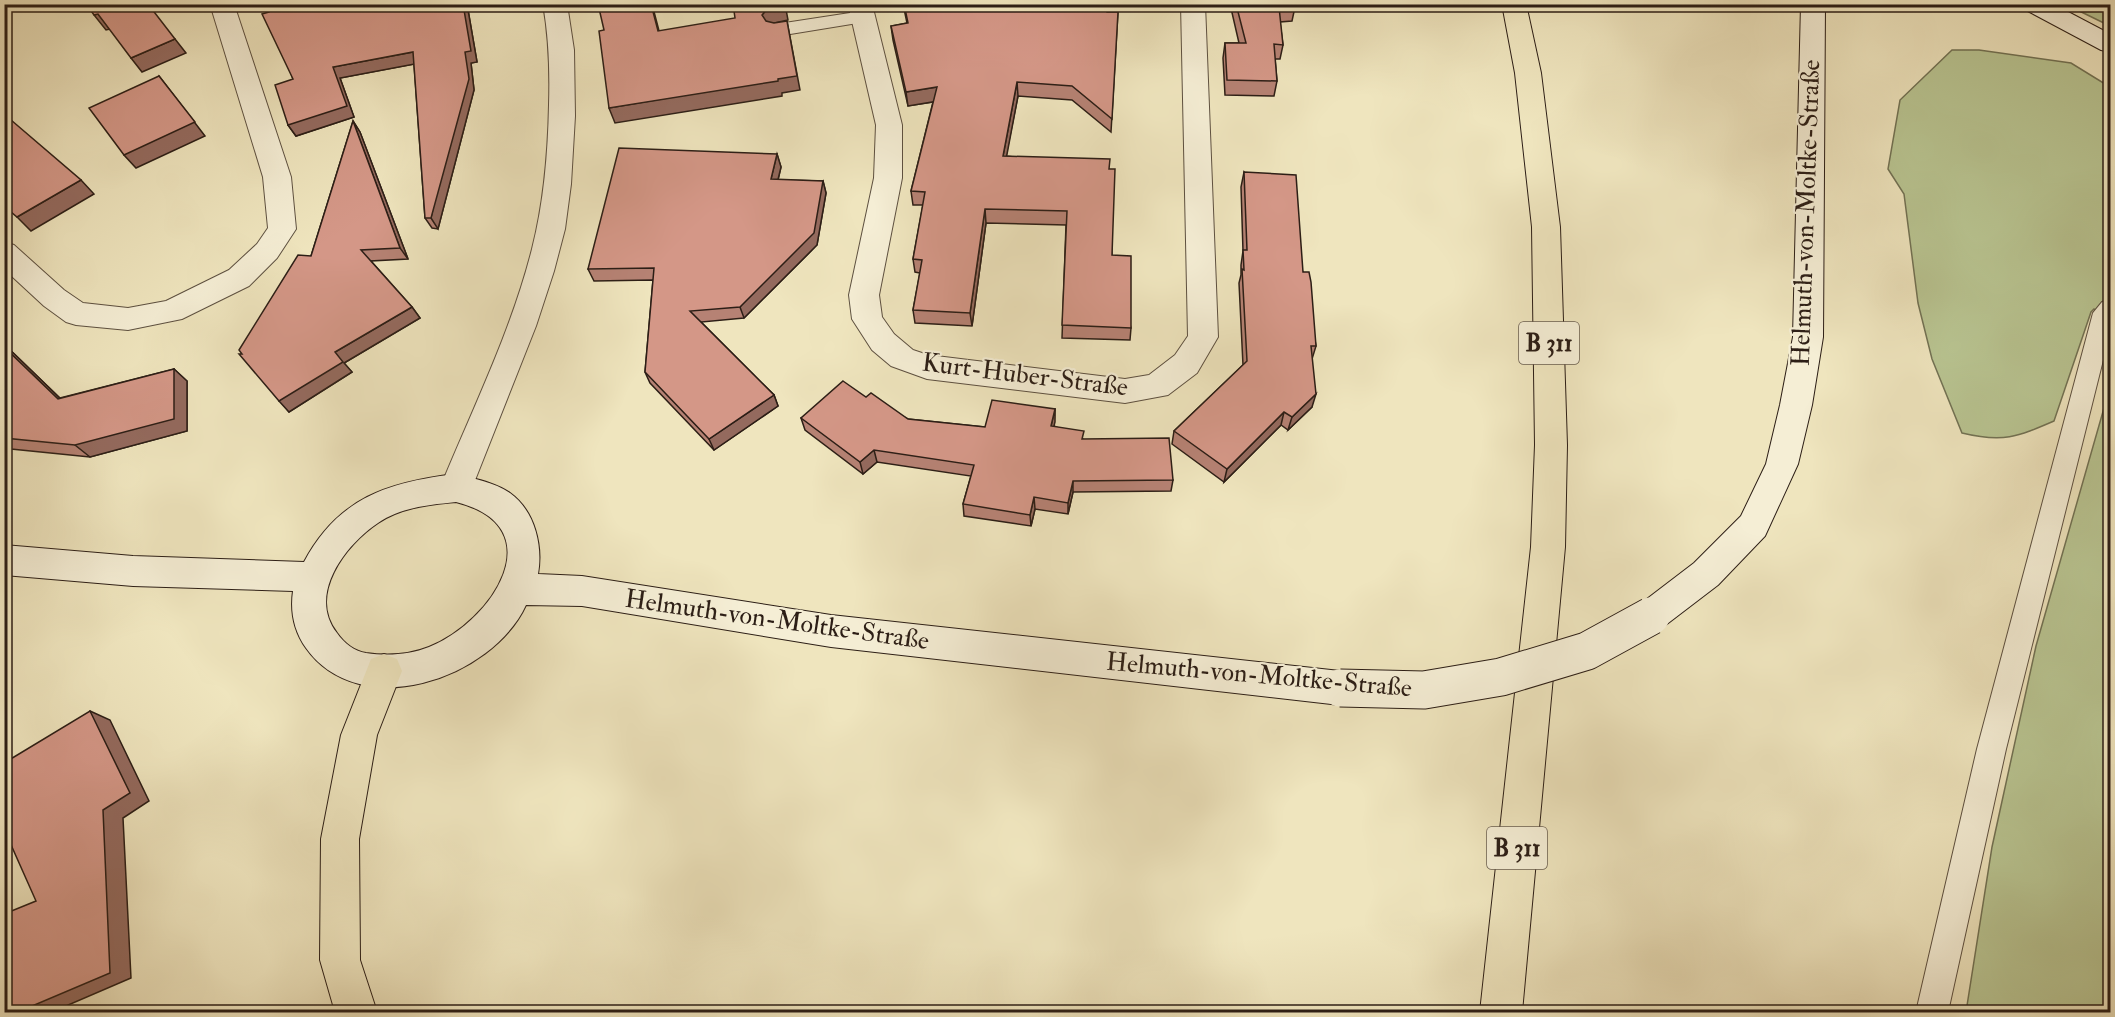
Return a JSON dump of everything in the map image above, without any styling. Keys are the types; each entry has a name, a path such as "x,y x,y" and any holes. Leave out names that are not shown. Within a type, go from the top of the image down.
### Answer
{"main road":[{"name":"B 311","path":"1501,1012 1548,547 1551,445 1546,227 1528,73 1514,4"},
{"path":"356,1012 340,960 340,839 359,735 384,671"}],"street":[{"path":"4,252 54,298 76,314 128,319 172,311 213,291 239,278 267,250 282,229 277,177 222,4"},
{"path":"456,488 541,270 558,185 562,124 561,46 555,4"},
{"name":"Kurt-Huber-Straße","path":"862,11 890,125 888,178 864,295 867,319 884,342 902,358 927,367 1125,391 1156,386 1186,364 1203,338 1192,4"},
{"name":"Helmuth-von-Moltke-Straße","path":"516,589 582,591 831,631 1340,688 1424,690 1501,676 1587,651 1651,616 1706,574 1753,526 1782,464 1796,405 1808,337 1813,4"},
{"path":"2033,4 2110,44"},
{"path":"456,488 492,499 516,522 522,538 524,555 522,573 516,589 500,615 477,639 447,657 416,668 384,671 358,668 336,657 320,642 311,622 309,600 314,577 322,559 335,541 364,514 405,494 456,488"},
{"path":"4,560 133,571 314,577"}],"lane":[{"path":"778,30 862,11"},
{"path":"1932,1012 1954,905 2026,603 2104,313 2110,308"}],"green space":[{"path":"2067,5 2110,5 2110,26"},
{"path":"1952,50 1979,50 2071,63 2110,87 2110,321 2094,309 2091,312 2054,421 2009,437 1988,438 1962,433 1932,359 1918,303 1904,194 1888,169 1900,100"},
{"path":"2110,387 2110,1012 1966,1012 1992,847 2036,646"}],"building":[{"path":"86,4 148,4 175,39 131,58 98,14 94,15"},
{"path":"266,4 463,4 471,51 465,52 469,79 431,218 425,218 413,52 333,67 347,106 288,125 275,85 293,79 262,14 269,12"},
{"path":"598,4 651,4 658,31 735,18 733,4 784,4 767,9 762,15 766,21 774,23 787,21 797,76 609,108 599,31 604,30"},
{"path":"904,4 1105,4 1107,12 1118,12 1112,119 1072,86 1017,82 1003,156 1110,159 1109,169 1115,169 1112,255 1131,256 1131,328 1062,325 1067,211 985,209 970,313 913,310 922,260 913,259 925,192 911,191 937,87 906,92 891,26 908,23"},
{"path":"1236,4 1294,4 1295,7 1279,7 1283,45 1274,44 1277,81 1227,80 1225,43 1246,43"},
{"path":"159,76 195,122 124,155 89,108"},
{"path":"4,114 81,180 17,217 4,206"},
{"path":"353,121 400,248 361,250 412,307 335,352 343,362 279,401 239,354 242,354 239,350 298,255 311,256"},
{"path":"619,148 777,154 771,179 823,181 814,233 740,307 690,311 774,395 709,439 645,372 654,268 588,269"},
{"path":"1244,172 1296,175 1303,272 1309,272 1311,282 1316,346 1311,346 1316,394 1292,417 1284,412 1227,469 1174,431 1247,361 1242,269 1244,270 1243,250 1247,250"},
{"path":"4,347 58,399 174,369 174,419 75,445 4,438"},
{"path":"843,381 866,397 871,393 908,419 985,427 992,400 1055,409 1051,426 1084,431 1082,439 1169,438 1173,480 1073,481 1068,503 1034,497 1030,515 963,504 974,465 874,450 860,462 801,418"},
{"path":"90,711 130,793 103,810 110,973 18,1012 4,1012 4,914 36,901 4,829 4,763"}]}
